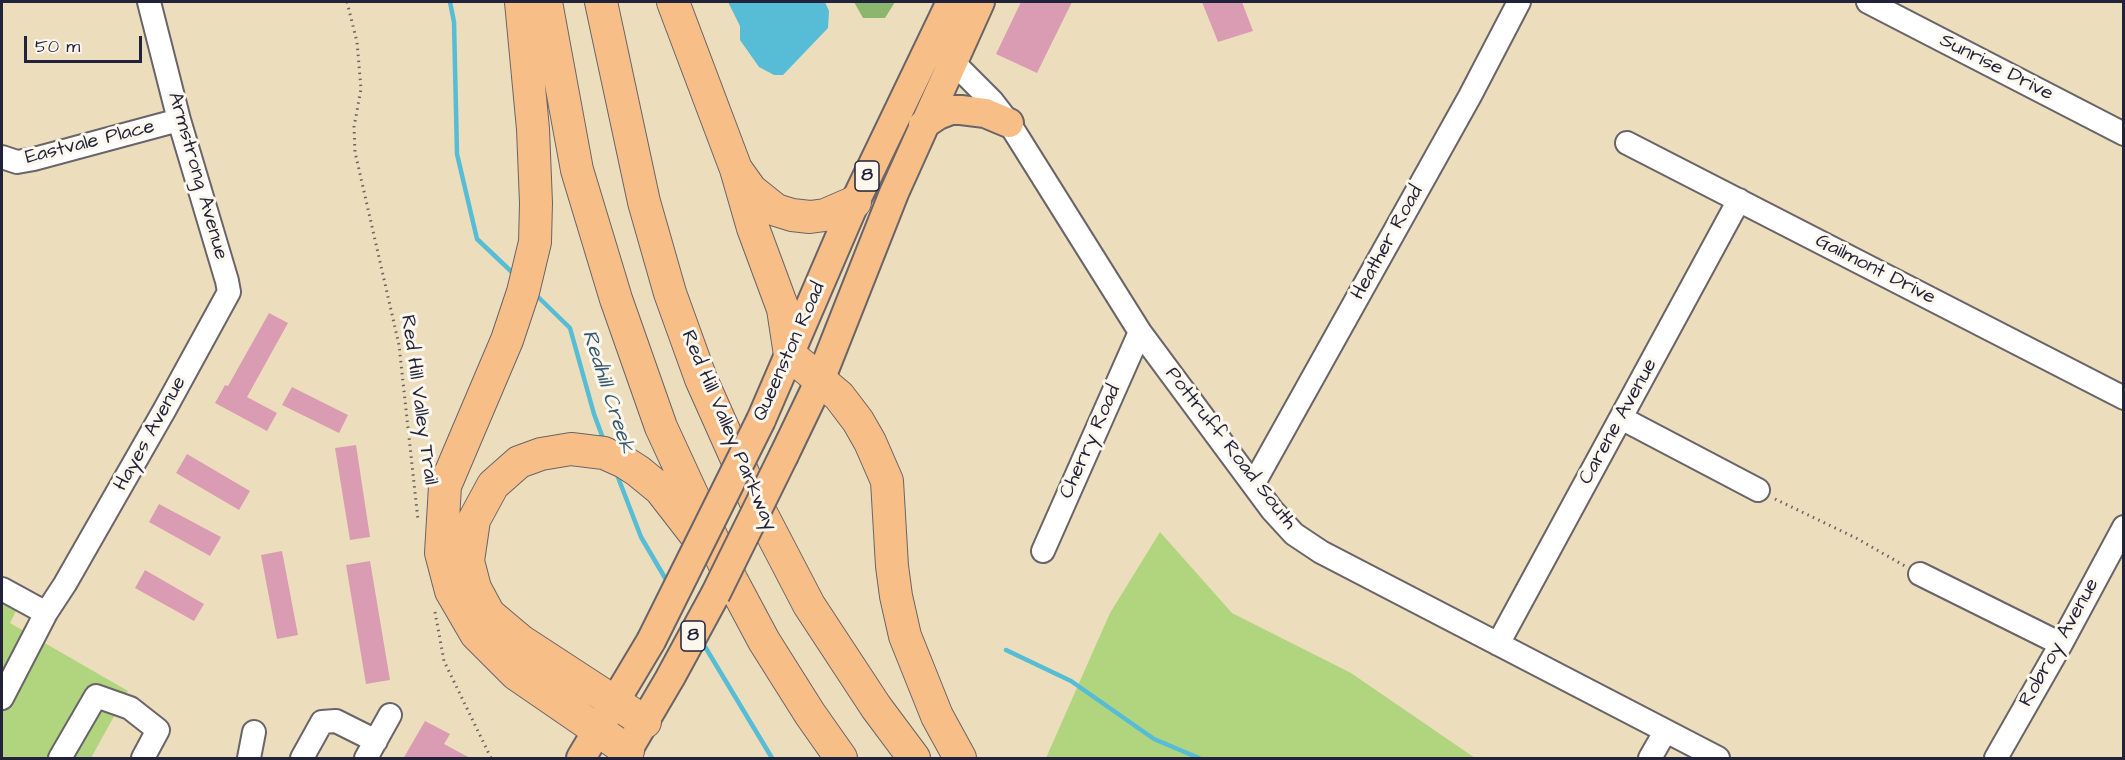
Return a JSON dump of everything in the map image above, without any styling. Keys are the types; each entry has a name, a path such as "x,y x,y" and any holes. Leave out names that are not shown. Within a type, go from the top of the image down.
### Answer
{"highway":[{"path":"520,2 533,129 535,242 523,292 507,340 446,486 441,553 451,591 476,634 516,674 597,731 625,755"},
{"path":"546,2 577,170 616,299 661,427 732,581 764,641 841,759"},
{"name":"Red Hill Valley Parkway","path":"601,2 644,202 670,293 701,379 759,509 809,605 876,707 914,759"},
{"path":"673,2 735,169 753,228 783,309 790,355 839,396 870,442 887,481 892,566 905,636 937,716 960,759"},
{"path":"735,169 751,190 765,202 776,210 792,215 810,217 825,215 855,202"},
{"path":"645,722 503,627 489,614 475,588 468,561 474,520 493,485 519,462 541,454 571,449 604,453 638,471 660,489 732,581"}],"main road":[{"name":"Queenston Road","path":"581,759 651,641 761,420 855,202 951,2"},
{"name":"Queenston Road","path":"625,755 715,595 820,380 894,193 980,2"},
{"path":"923,125 951,110 985,112 1009,123"}],"street":[{"name":"Armstrong Avenue","path":"149,2 179,120 227,281"},
{"name":"Heather Road","path":"1254,483 1470,96 1519,2"},
{"name":"Sunrise Drive","path":"1868,2 2124,134"},
{"name":"Pottruff Road South","path":"952,62 992,101 1009,123 1140,332 1272,510 1294,534 1321,552 1718,759"},
{"name":"Eastvale Place","path":"2,157 17,162 34,159 179,120"},
{"name":"Gailmont Drive","path":"1627,143 2124,398"},
{"name":"Carene Avenue","path":"1498,644 1740,200"},
{"name":"Hayes Avenue","path":"2,698 46,613 65,584 226,300 229,292 227,281"},
{"name":"Cherry Road","path":"1042,551 1140,332"},
{"path":"1621,418 1758,490"},
{"name":"Robroy Avenue","path":"1996,759 2124,527"},
{"path":"1920,574 2061,644"},
{"path":"2,589 46,613"},
{"path":"60,759 96,696 130,708 158,730 143,759"},
{"path":"302,759 322,722 336,721 371,750 390,715"},
{"path":"249,759 254,732"},
{"path":"1650,759 1665,732"}],"path":[{"name":"Red Hill Valley Trail","path":"347,2 357,42 361,89 354,127 355,152 399,345 419,526"},
{"path":"1758,490 1856,538 1920,574"},
{"path":"433,605 444,661 491,759"}],"green space":[{"path":"854,2 895,2 885,18 863,18"},
{"path":"1160,532 1232,613 1351,673 1475,758 1046,758 1110,613"},
{"path":"2,603 16,611 10,623 128,691 91,758 2,758"}],"water":[{"path":"728,2 825,2 829,11 828,28 783,75 774,75 759,67 740,40 740,26"}],"building":[{"path":"1021,2 1072,2 1037,73 996,54"},
{"path":"1202,2 1242,2 1253,31 1218,42"},
{"path":"269,313 288,323 247,397 277,413 267,431 215,403 225,385 228,386"},
{"path":"292,387 348,415 339,433 282,405"},
{"path":"356,445 370,537 350,540 335,448"},
{"path":"187,454 250,491 239,510 176,473"},
{"path":"159,504 221,537 210,556 149,522"},
{"path":"282,551 298,635 277,639 261,555"},
{"path":"370,561 390,680 366,684 346,565"},
{"path":"145,570 204,604 194,621 135,588"},
{"path":"425,721 450,734 444,744 472,759 403,759"}],"waterway":[{"name":"Redhill Creek","path":"450,2 454,22 457,154 477,239 515,275"},
{"name":"Redhill Creek","path":"534,293 570,328 604,441"},
{"name":"Redhill Creek","path":"616,472 641,537 668,583"},
{"name":"Redhill Creek","path":"701,640 772,758"},
{"path":"1006,650 1071,681 1154,739 1199,758"}]}
